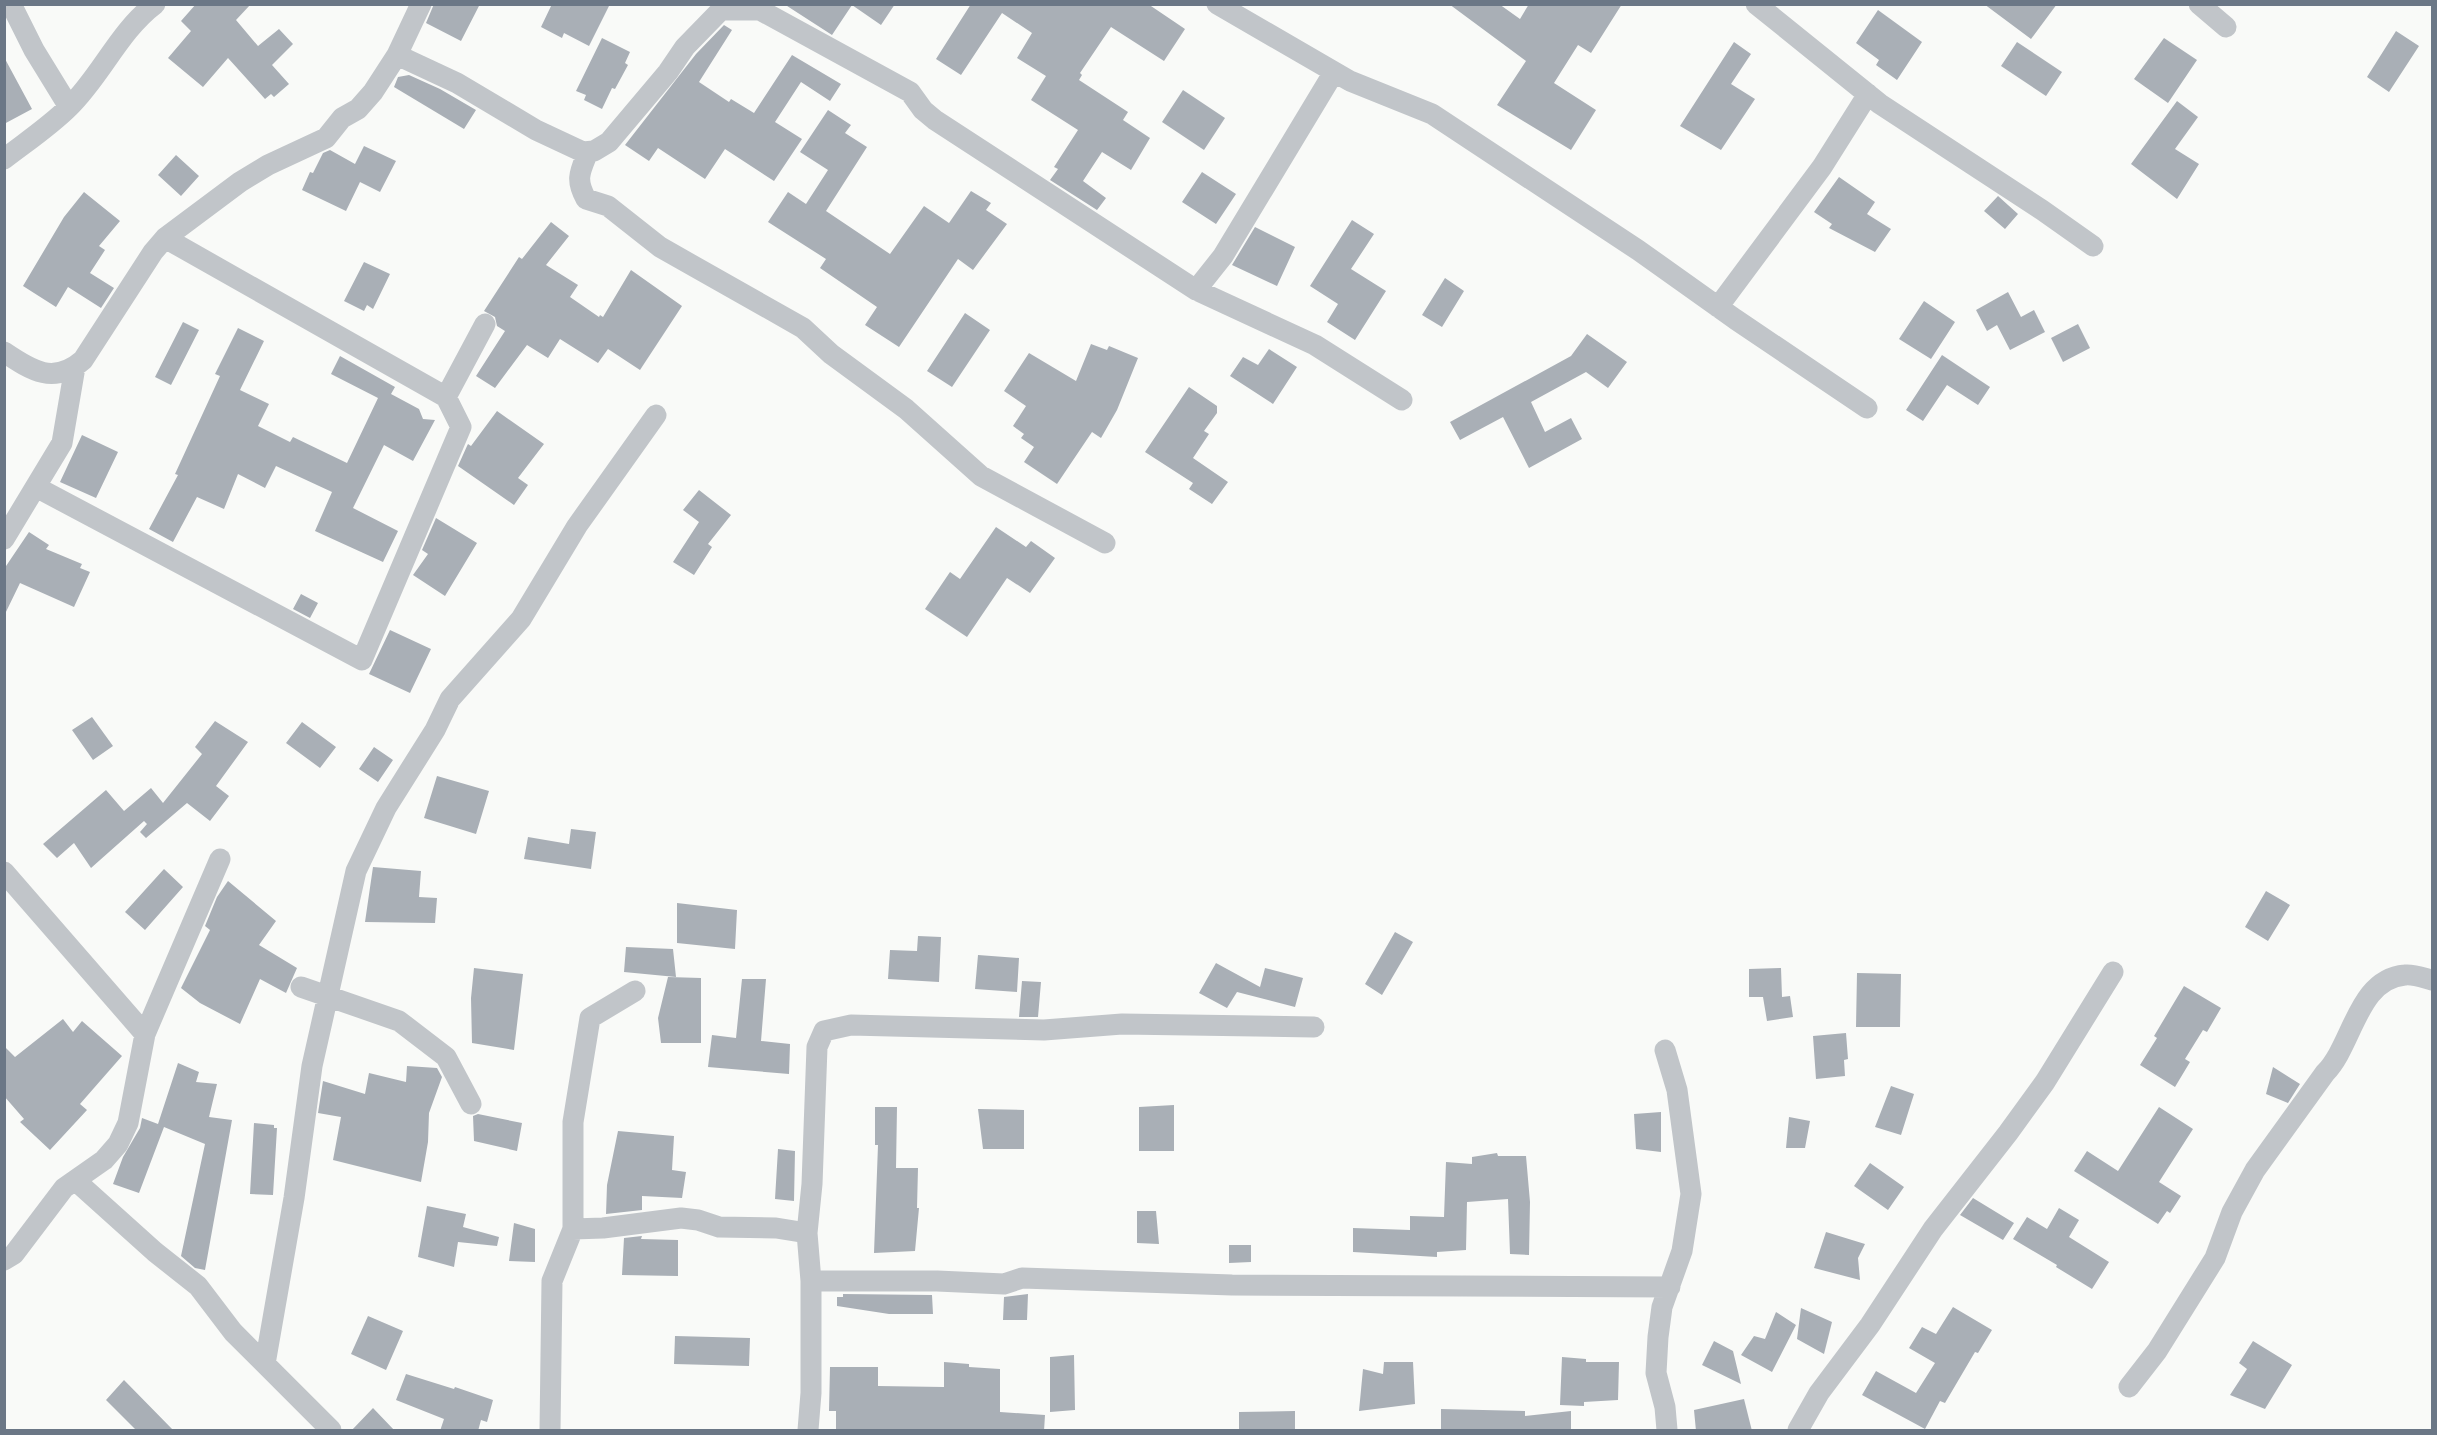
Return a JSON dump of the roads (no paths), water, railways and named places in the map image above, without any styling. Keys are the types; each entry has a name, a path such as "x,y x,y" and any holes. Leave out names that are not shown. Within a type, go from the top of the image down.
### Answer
{"street":[{"path":"4,159 69,107 95,77 118,43 155,4"},
{"path":"4,352 26,366 43,372 61,374 75,368 83,360 153,252 165,238 240,182 268,165 326,138 342,118 358,109 373,92 397,55 421,4"},
{"path":"1217,4 1350,81 1432,114 1638,250 1867,408"},
{"path":"1756,4 1880,104 2094,246"},
{"path":"2199,4 2226,27"},
{"path":"15,6 34,50 69,107"},
{"path":"397,55 457,83 536,130 583,152 588,152 609,142 668,72 685,47 722,10 752,7 910,92 922,110 935,120 1196,290 1315,345 1402,400"},
{"path":"1196,290 1223,256 1334,72"},
{"path":"1718,307 1822,167 1868,94"},
{"path":"588,152 579,175 579,187 586,199 608,206 660,247 802,328 831,354 906,409 981,476 1105,543"},
{"path":"36,487 362,660 461,427 446,397 165,238"},
{"path":"446,397 485,324"},
{"path":"4,539 62,443 75,368"},
{"path":"265,1364 294,1198 312,1066 356,871 386,808 435,730 450,699 521,619 577,526 656,415"},
{"path":"4,1260 14,1254 64,1188 104,1160 118,1144 128,1123 145,1034 220,859"},
{"path":"4,872 145,1034"},
{"path":"1798,1431 1819,1393 1870,1325 1933,1229 2045,1082 2114,972"},
{"path":"2129,1387 2157,1351 2215,1258 2232,1212 2255,1170 2325,1073 2335,1063 2356,1015 2374,990 2389,978 2407,974 2433,980"},
{"path":"301,987 399,1021 446,1057 471,1104"},
{"path":"550,1431 552,1281 573,1229 573,1122 590,1018 634,991"},
{"path":"808,1431 811,1393 811,1281 807,1233 812,1184 817,1047 824,1031 851,1025 1044,1030 1122,1024 1314,1027"},
{"path":"1665,1050 1677,1090 1691,1194 1682,1251 1662,1307 1656,1373 1665,1407 1667,1431"},
{"path":"76,1181 155,1252 198,1286 233,1332 331,1431"},
{"path":"573,1229 603,1228 681,1218 698,1220 719,1227 776,1228 807,1233"},
{"path":"811,1281 937,1281 1004,1284 1022,1278 1232,1286 1670,1287"}]}
